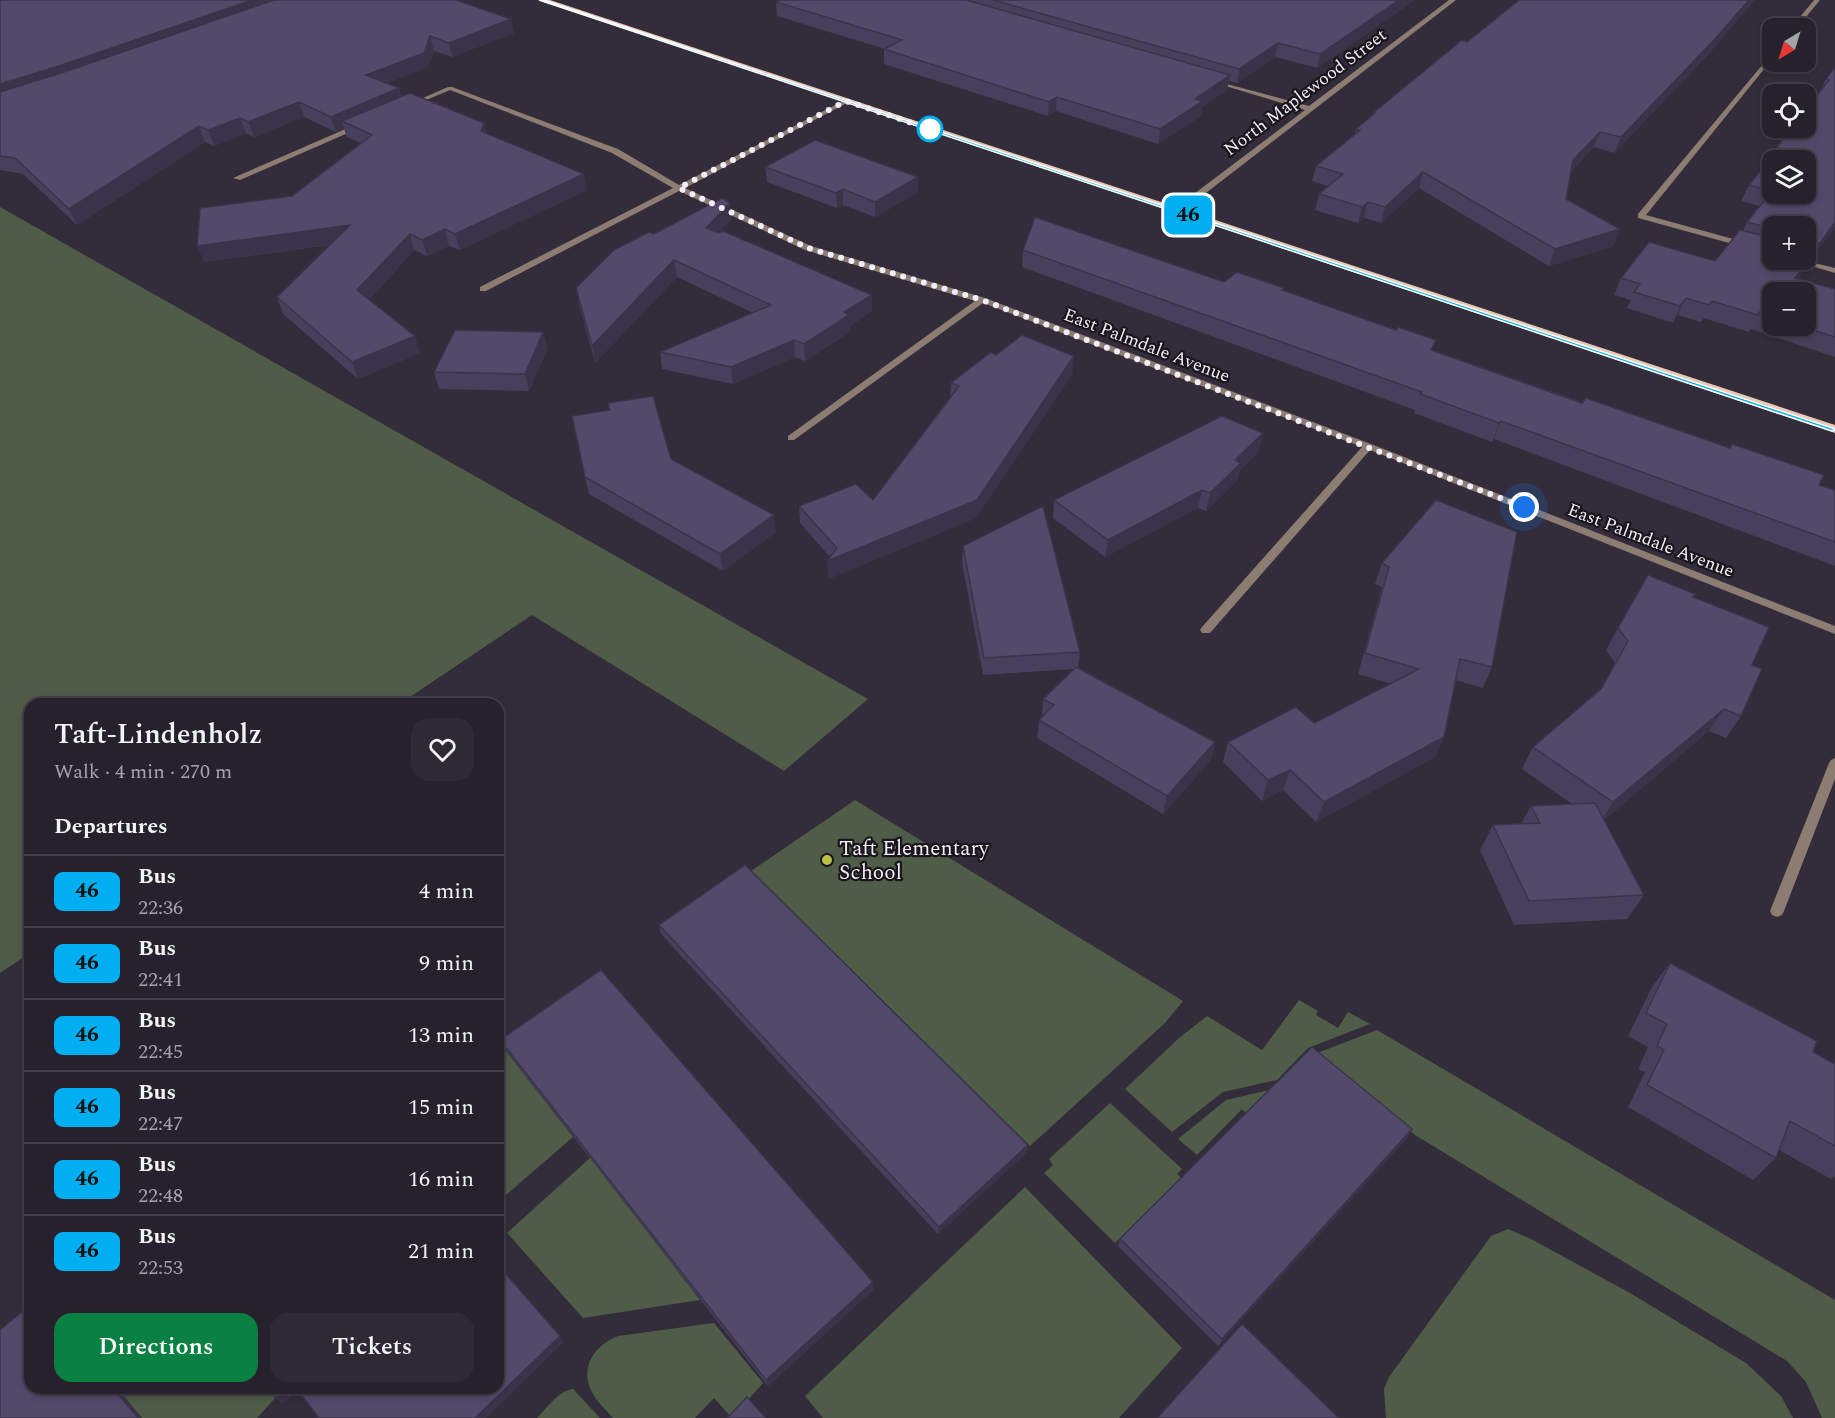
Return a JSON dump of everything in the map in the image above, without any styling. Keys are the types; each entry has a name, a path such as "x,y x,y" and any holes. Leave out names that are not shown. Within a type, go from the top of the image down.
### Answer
{"main road":[{"path":"542,0 1835,429"}],"street":[{"path":"1437,0 1451,2"},
{"path":"1802,18 1817,0"},
{"name":"North Maplewood Street","path":"1177,211 1451,2"},
{"path":"1762,68 1641,216 1762,250"},
{"path":"1210,80 1311,109"},
{"name":"East Palmdale Avenue","path":"397,110 450,88 615,151 679,188 808,248 982,300 1368,446 1835,630"},
{"path":"483,289 846,101"},
{"path":"237,178 365,124"},
{"path":"1816,266 1835,271"},
{"path":"790,438 982,300"},
{"path":"1206,630 1368,446"},
{"path":"1777,911 1835,763"}],"green space":[{"path":"0,207 868,699 784,771 532,615 408,698 24,698 24,957 0,973"},
{"path":"855,800 1183,1001 1165,1023 1030,1146 751,871"},
{"path":"1299,1000 1318,1011 1316,1015 1338,1028 1348,1012 1370,1024 1308,1048 1277,1080 1223,1092 1172,1132 1125,1089 1179,1038 1207,1016 1262,1050"},
{"path":"1377,1030 1835,1300 1835,1418 1822,1418 1806,1382 1787,1361 1415,1135 1317,1053"},
{"path":"504,1049 573,1137 504,1197"},
{"path":"1269,1090 1246,1113 1242,1109 1197,1155 1178,1139 1226,1100"},
{"path":"1110,1103 1182,1169 1177,1174 1181,1178 1115,1243 1044,1173 1053,1165 1049,1159"},
{"path":"590,1158 700,1300 583,1318 507,1233"},
{"path":"1025,1187 1182,1348 1119,1418 823,1418 805,1396"},
{"path":"1508,1229 1533,1240 1630,1293 1746,1363 1781,1396 1793,1418 1386,1418 1384,1389 1389,1377 1491,1236"},
{"path":"714,1323 763,1383 732,1418 714,1398 695,1418 613,1418 594,1395 588,1383 588,1366 596,1351 610,1340 618,1336"},
{"path":"573,1389 600,1418 537,1418 558,1396"},
{"path":"121,1394 276,1394 277,1396 257,1418 142,1418"}],"building":[{"path":"0,0 252,0 0,84"},
{"path":"274,0 456,0 511,19 449,43 430,36 424,53 366,75 399,88 331,117 299,102 248,122 240,118 208,130 199,126 69,209 15,158 0,156 0,92"},
{"path":"781,0 966,0 1230,75 1195,99 1203,101 1160,129 1057,97 1049,102 884,49 902,40 776,2"},
{"path":"993,0 1399,0 1320,54 1278,43 1239,69"},
{"path":"1519,0 1749,0 1621,137 1600,132 1573,160 1566,199 1620,229 1555,249 1423,172 1385,207 1368,202 1362,207 1319,194 1343,174 1316,166 1360,130 1356,129 1375,113 1373,113 1462,40 1467,42"},
{"path":"1835,67 1835,222 1820,243 1816,243 1816,216 1762,216 1762,226 1747,222 1762,203 1816,204 1816,150 1777,150 1779,148 1777,147 1784,138 1816,138 1816,96 1829,80 1826,79"},
{"path":"410,93 484,123 481,131 584,174 455,234 445,229 422,240 410,234 357,290 415,336 352,362 277,297 350,225 197,246 200,208 292,196 372,135 342,121"},
{"path":"815,140 918,177 875,202 843,189 836,193 765,167"},
{"path":"1762,169 1762,188 1749,185"},
{"path":"722,198 730,203 706,228 719,233 723,231 872,295 844,312 849,315 804,344 794,340 731,367 660,352 771,305 674,260 592,346 576,288 614,250 649,232 654,234"},
{"path":"1035,217 1224,282 1237,272 1396,330 1398,327 1436,340 1431,350 1582,403 1586,398 1730,448 1732,444 1824,475 1819,485 1835,490 1835,542 1023,250"},
{"path":"1740,230 1762,235 1762,270 1801,270 1795,278 1810,282 1762,282 1762,313 1759,312 1758,315 1712,301 1709,305 1686,298 1680,306 1634,292 1640,284 1621,278 1649,242 1715,261"},
{"path":"1816,284 1835,289 1835,337 1816,331"},
{"path":"455,330 543,332 525,374 434,372"},
{"path":"1022,335 1074,356 977,500 827,561 837,548 799,506 856,484 873,500 959,386 951,383 991,352 996,355"},
{"path":"653,396 671,459 774,515 720,554 585,477 572,416 610,410 608,403"},
{"path":"1222,416 1263,433 1235,460 1241,463 1210,493 1202,490 1108,540 1054,500"},
{"path":"1436,500 1517,532 1492,667 1460,659 1444,737 1324,802 1290,770 1268,780 1228,742 1296,707 1314,723 1419,669 1365,653 1389,567 1382,563"},
{"path":"1043,506 1080,652 984,658 963,546"},
{"path":"1648,575 1695,594 1693,597 1769,627 1752,665 1762,669 1741,716 1724,709 1613,802 1533,747 1601,689 1628,641 1618,628"},
{"path":"1076,667 1215,742 1167,796 1039,720 1054,705 1043,699"},
{"path":"1595,803 1644,895 1529,901 1493,825 1540,823 1531,806"},
{"path":"745,865 1028,1145 939,1227 659,925"},
{"path":"1670,963 1817,1041 1813,1052 1835,1064 1835,1146 1790,1121 1776,1158 1647,1085 1664,1050 1657,1046 1667,1024 1646,1013"},
{"path":"601,970 873,1282 766,1380 504,1045 504,1037"},
{"path":"1312,1047 1412,1129 1222,1339 1120,1239"},
{"path":"504,1272 560,1336 504,1390"},
{"path":"24,1310 24,1394 118,1394 138,1418 0,1418 0,1330"},
{"path":"1242,1324 1339,1418 1158,1418"},
{"path":"301,1394 500,1394 475,1418 319,1418"},
{"path":"747,1397 766,1418 727,1418"}],"bus line":[{"name":"46","path":"542,0 1835,429"}],"place":[{"name":"Taft Elementary School","path":"827,860"}],"route":[{"path":"930,129 846,101 679,188 808,248 982,300 1524,507"}]}
